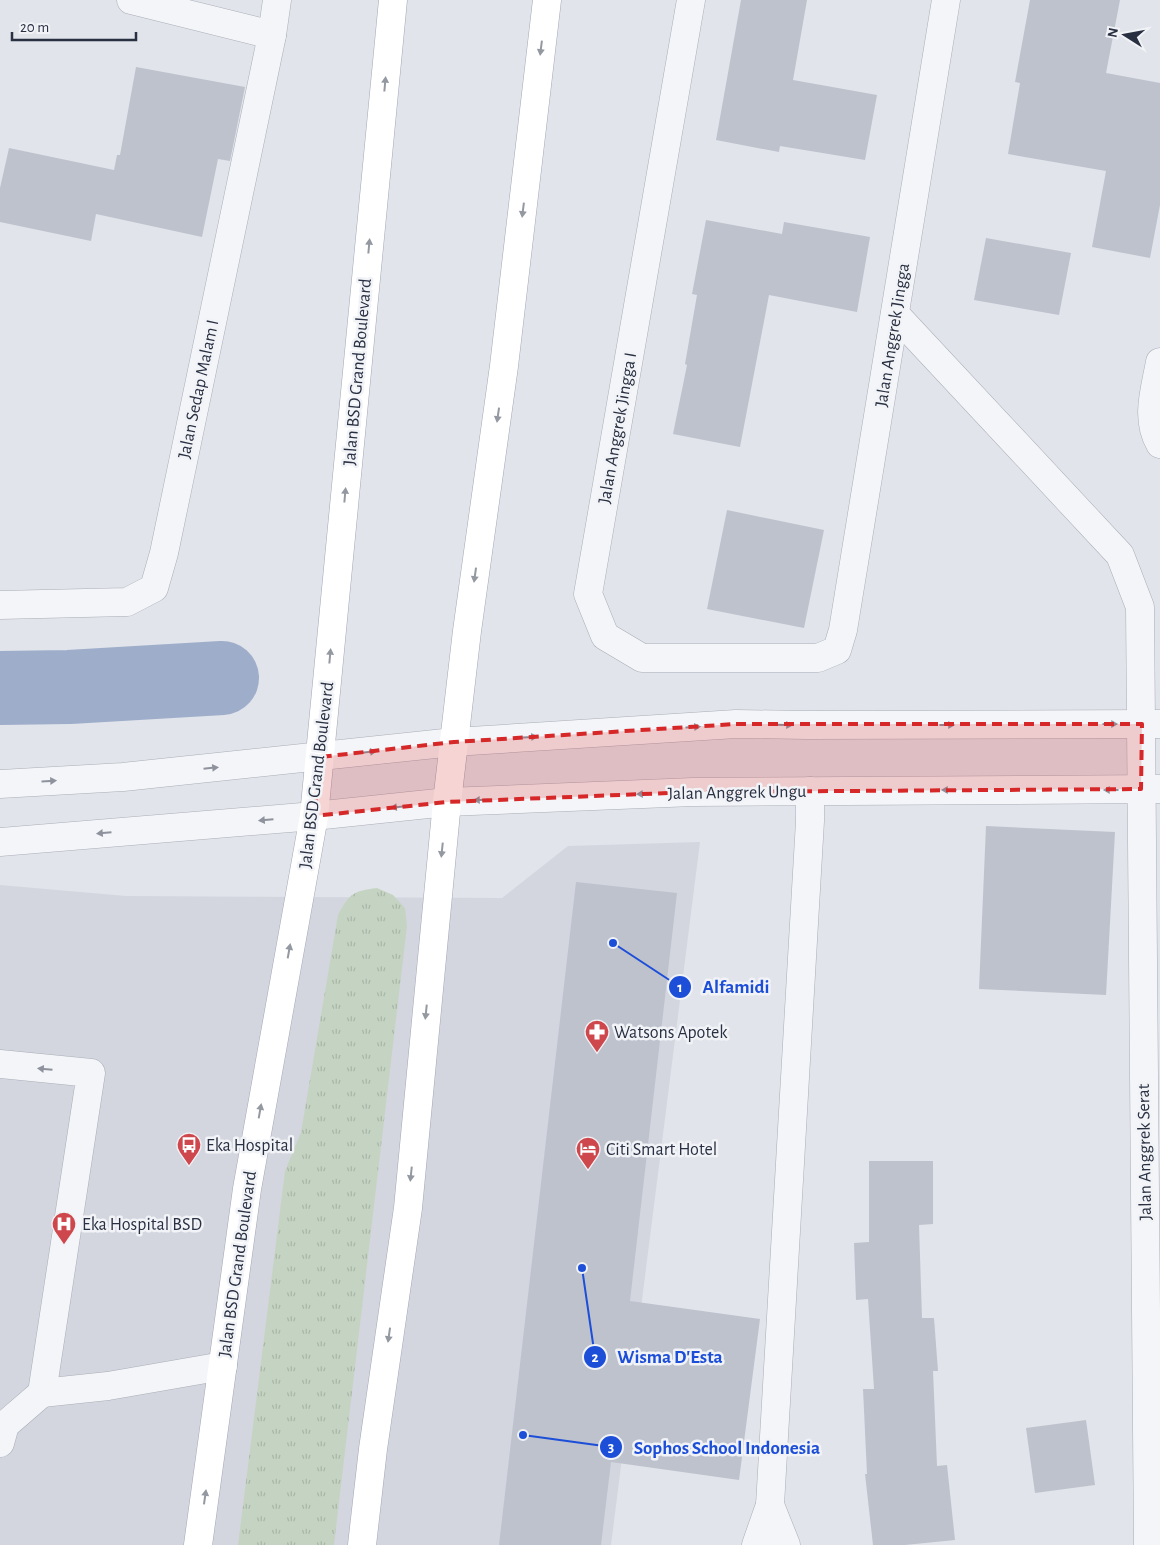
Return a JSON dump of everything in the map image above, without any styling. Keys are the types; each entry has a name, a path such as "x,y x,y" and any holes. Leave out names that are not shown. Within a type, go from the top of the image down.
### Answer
{"main road":[{"name":"Jalan BSD Grand Boulevard","path":"198,1545 247,1189 314,816 393,0"},
{"path":"362,1545 373,1449 408,1208 447,802 467,631 504,366 547,0"}],"street":[{"path":"131,0 272,35 277,0"},
{"name":"Jalan Anggrek Jingga I","path":"692,0 588,594 605,636 642,658 818,658"},
{"name":"Jalan Anggrek Jingga","path":"818,658 837,650 843,630 946,0"},
{"name":"Jalan Sedap Malam I","path":"0,606 127,602 154,588 166,543 272,35"},
{"name":"Jalan Anggrek Serat","path":"895,314 1120,556 1140,607 1151,724 1148,1545"},
{"path":"1160,362 1151,411 1154,434 1160,444"},
{"path":"0,784 123,777 454,742 736,724 1151,724"},
{"name":"Jalan Anggrek Ungu","path":"0,842 314,816 447,802 693,792 1150,789"},
{"path":"756,1545 770,1505 810,831 810,791"},
{"path":"0,1064 91,1073 42,1393"},
{"path":"0,1443 5,1425 42,1393 108,1386 223,1366"},
{"path":"770,1505 786,1545"}],"highlighted area":[{"path":"736,724 1142,724 1141,789 693,792 447,802 314,816 320,757 454,742"}],"shaded area":[{"path":"700,842 611,1545 0,1545 0,885 126,896 502,898 568,846"}],"green space":[{"path":"377,888 393,895 405,908 407,926 334,1545 238,1545 285,1171 301,1132 338,915 345,902 357,892"}],"building":[{"path":"741,0 807,0 793,80 877,95 865,160 780,146 779,152 716,140"},
{"path":"1030,0 1120,0 1106,73 1160,83 1160,205 1150,258 1092,247 1106,171 1008,154 1020,83 1015,82"},
{"path":"136,67 245,87 230,161 218,159 202,237 96,214 91,241 0,222 0,188 9,148 114,170 117,155 120,155"},
{"path":"706,220 782,234 784,222 870,237 857,312 769,295 740,447 673,434 687,365 685,364 697,295 692,294"},
{"path":"986,238 1071,253 1059,315 974,300"},
{"path":"727,510 824,530 804,628 707,609"},
{"path":"986,826 1115,832 1106,995 979,989"},
{"path":"576,882 677,893 630,1301 760,1319 739,1480 611,1462 601,1545 499,1545"},
{"path":"869,1161 933,1161 933,1224 919,1225 922,1318 934,1318 938,1371 933,1371 937,1466 947,1465 955,1540 905,1545 873,1545 865,1474 867,1474 863,1389 874,1389 868,1299 856,1300 854,1243 869,1242"},
{"path":"1086,1420 1095,1485 1035,1493 1026,1428"}],"waterway":[{"path":"0,688 69,687 222,678"}],"place":[{"name":"Alfamidi","path":"613,943"},
{"name":"Watsons Apotek","path":"597,1053"},
{"name":"Eka Hospital","path":"189,1166"},
{"name":"Citi Smart Hotel","path":"588,1170"},
{"name":"Eka Hospital BSD","path":"64,1245"},
{"name":"Wisma D'Esta","path":"582,1268"},
{"name":"Sophos School Indonesia","path":"523,1435"}]}
